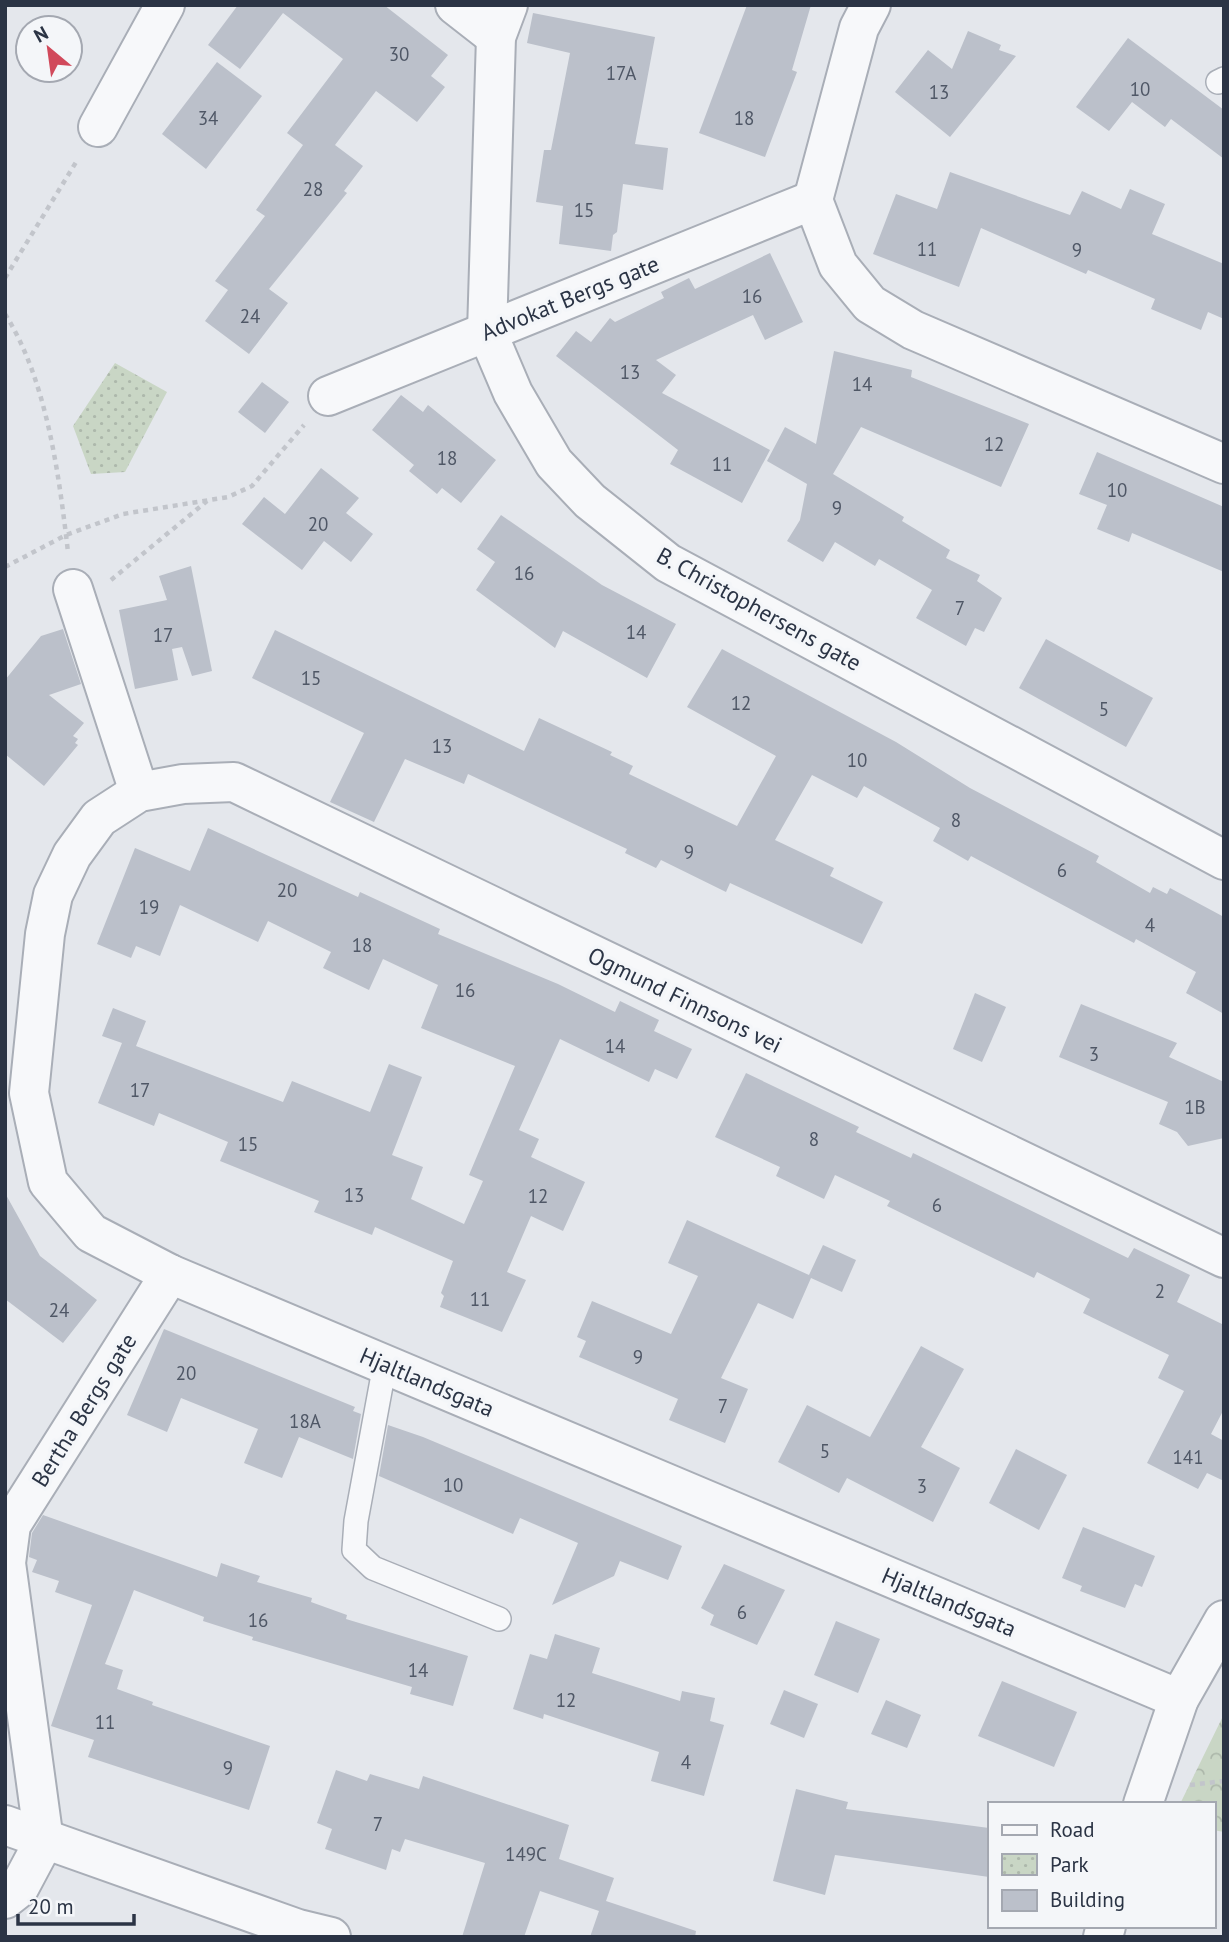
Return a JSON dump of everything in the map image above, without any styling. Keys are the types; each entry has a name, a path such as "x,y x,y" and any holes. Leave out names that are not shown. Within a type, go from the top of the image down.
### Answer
{"street":[{"path":"98,127 165,5"},
{"name":"B. Christophersens gate","path":"455,5 502,21 487,332 513,393 554,463 590,501 668,563 1224,860"},
{"path":"871,5 859,28 813,200 838,265 870,304 913,330 1224,464"},
{"name":"Advokat Bergs gate","path":"328,396 813,200"},
{"path":"75,598 139,792"},
{"name":"Ogmund Finnsons vei","path":"99,818 139,792 183,784 234,782 1224,1258"},
{"name":"Hjaltlandsgata","path":"99,818 72,855 53,895 45,934 29,1093 48,1182 91,1233 170,1274 1179,1699"},
{"name":"Bertha Bergs gate","path":"44,1841 6,1563 11,1525 170,1274"},
{"path":"1144,1802 1179,1699 1224,1620"},
{"path":"5,1825 309,1934"},
{"path":"5,1899 19,1888 44,1841"}],"lane":[{"path":"385,1364 356,1521 354,1550 373,1568 499,1619"}],"path":[{"path":"5,278 98,127"},
{"path":"5,314 16,330 32,370 57,467 66,535"},
{"path":"5,567 66,535 123,514 228,497 252,486 328,396"},
{"path":"75,598 209,500"}],"green space":[{"path":"115,363 167,392 125,472 91,474 73,426"},
{"path":"1224,1714 1224,1832 1215,1830 1215,1802 1181,1802"}],"building":[{"path":"238,5 384,5 448,55 431,76 445,87 417,122 376,91 335,145 363,166 344,191 347,193 269,289 288,303 249,354 205,321 228,290 215,281 265,216 256,210 303,145 287,133 343,59 283,13 240,69 208,45"},
{"path":"747,5 811,5 792,70 797,72 765,157 699,133"},
{"path":"533,13 655,37 635,144 668,148 663,190 623,184 617,232 613,235 611,251 559,244 563,206 536,202 544,150 551,150 570,53 527,43"},
{"path":"968,31 1001,45 999,50 1016,56 950,137 895,92 928,50 952,69"},
{"path":"1128,38 1224,110 1224,159 1171,119 1165,127 1132,102 1109,131 1076,107"},
{"path":"217,62 262,96 206,169 162,134"},
{"path":"950,172 1070,215 1082,191 1121,209 1130,189 1165,204 1152,234 1224,264 1224,319 1208,312 1201,330 1151,309 1155,299 1088,270 1086,274 981,228 959,287 873,254 896,194 937,209"},
{"path":"770,253 803,322 765,340 753,315 656,360 676,375 662,393 770,450 742,503 670,464 678,450 556,356 576,331 591,342 610,318 615,322 664,298 661,292 689,278 695,289"},
{"path":"834,351 912,370 911,377 1029,424 1001,487 861,427 833,474 904,517 902,521 950,550 946,558 980,575 977,581 1002,598 984,632 975,628 966,646 916,618 932,590 879,559 875,566 835,542 823,562 787,541 800,520 807,484 767,461 785,427 816,444"},
{"path":"262,382 289,402 265,433 238,412"},
{"path":"401,395 423,412 428,405 496,460 461,503 442,488 437,494 409,471 414,465 372,430"},
{"path":"1097,452 1224,507 1224,572 1132,533 1129,542 1097,529 1107,505 1079,494"},
{"path":"321,468 359,498 346,513 373,534 351,562 324,541 302,570 242,524 264,497 285,514"},
{"path":"501,515 602,585 676,624 647,678 563,631 555,648 476,590 495,562 477,549"},
{"path":"191,566 212,671 192,676 182,647 172,649 178,680 135,689 119,610 167,600 159,576"},
{"path":"63,629 81,684 49,695 84,723 73,736 78,739 75,743 78,745 44,786 5,754 5,680 41,636"},
{"path":"275,630 524,751 539,718 612,752 610,755 633,766 629,774 737,826 776,756 687,707 722,649 896,742 970,788 1099,856 1096,862 1150,893 1153,887 1167,894 1170,888 1224,917 1224,1014 1186,993 1196,972 1136,939 1134,943 971,856 968,861 933,841 940,828 864,786 857,798 812,775 775,840 834,868 830,876 883,902 862,944 730,883 726,892 661,860 656,868 625,853 627,849 468,774 464,784 405,759 374,822 330,802 364,733 252,678"},
{"path":"1046,639 1153,698 1126,747 1019,688"},
{"path":"208,828 358,897 360,892 440,929 438,934 558,984 615,1012 620,1001 659,1020 654,1031 692,1049 677,1079 655,1069 649,1082 560,1039 519,1130 539,1139 531,1157 585,1182 563,1231 531,1216 507,1272 526,1280 502,1332 440,1307 444,1296 441,1293 453,1261 375,1227 372,1235 314,1212 319,1201 220,1161 228,1142 159,1113 154,1126 98,1103 122,1043 102,1036 113,1008 146,1021 136,1046 283,1102 292,1081 370,1112 389,1064 422,1077 392,1155 423,1167 411,1199 464,1224 483,1181 469,1175 515,1066 421,1028 438,985 383,959 369,990 323,968 331,952 268,921 258,942 180,905 160,956 136,946 131,958 97,944 135,848 190,871"},
{"path":"975,993 1006,1007 982,1062 953,1049"},
{"path":"1081,1004 1177,1043 1169,1057 1224,1082 1224,1138 1188,1146 1177,1132 1159,1124 1168,1102 1059,1057"},
{"path":"746,1073 859,1127 856,1132 911,1158 913,1153 1128,1258 1134,1248 1190,1275 1177,1302 1224,1325 1224,1409 1211,1434 1224,1441 1224,1481 1207,1473 1198,1489 1147,1463 1184,1391 1158,1378 1169,1355 1083,1313 1090,1299 1037,1272 1034,1278 887,1206 890,1201 835,1175 824,1199 776,1176 780,1167 715,1137"},
{"path":"5,1193 40,1256 97,1300 63,1343 5,1299"},
{"path":"687,1220 809,1275 823,1245 856,1260 842,1292 811,1278 793,1319 758,1303 721,1378 748,1389 725,1443 669,1420 678,1399 579,1357 586,1341 577,1337 592,1301 671,1334 698,1276 668,1263"},
{"path":"164,1329 355,1407 353,1411 361,1414 353,1459 299,1437 282,1478 244,1463 258,1429 181,1398 167,1432 127,1415"},
{"path":"921,1346 964,1369 921,1447 960,1468 933,1522 847,1478 839,1493 778,1462 807,1405 870,1437"},
{"path":"388,1425 423,1437 682,1546 668,1580 620,1561 614,1576 552,1605 578,1543 520,1518 513,1534 379,1476"},
{"path":"1016,1449 1067,1475 1039,1530 989,1503"},
{"path":"43,1515 217,1577 221,1563 260,1576 257,1582 312,1598 311,1602 347,1615 346,1619 468,1656 453,1706 410,1694 412,1687 252,1640 253,1637 203,1621 204,1617 134,1590 105,1664 123,1670 117,1689 153,1702 152,1705 270,1746 249,1810 88,1757 94,1740 51,1726 92,1605 55,1592 59,1581 32,1572 37,1560 29,1557 32,1533"},
{"path":"1083,1527 1155,1556 1142,1587 1135,1584 1125,1608 1080,1591 1082,1586 1062,1578"},
{"path":"724,1564 785,1590 757,1645 710,1625 714,1615 701,1608"},
{"path":"836,1621 880,1639 858,1693 814,1675"},
{"path":"555,1634 600,1648 592,1673 680,1701 682,1691 715,1698 710,1721 724,1725 704,1796 651,1781 659,1752 544,1714 543,1719 513,1709 530,1654 547,1659"},
{"path":"1002,1681 1077,1712 1054,1767 978,1736"},
{"path":"784,1690 818,1704 804,1738 770,1724"},
{"path":"886,1700 921,1715 907,1748 871,1734"},
{"path":"336,1770 367,1781 370,1774 419,1789 423,1776 569,1825 559,1859 614,1878 606,1901 696,1931 695,1937 590,1937 599,1911 540,1891 524,1937 462,1937 485,1863 405,1839 400,1852 392,1849 386,1870 325,1849 332,1829 317,1823"},
{"path":"796,1789 848,1802 846,1809 988,1828 988,1877 835,1855 825,1895 773,1881"}]}
